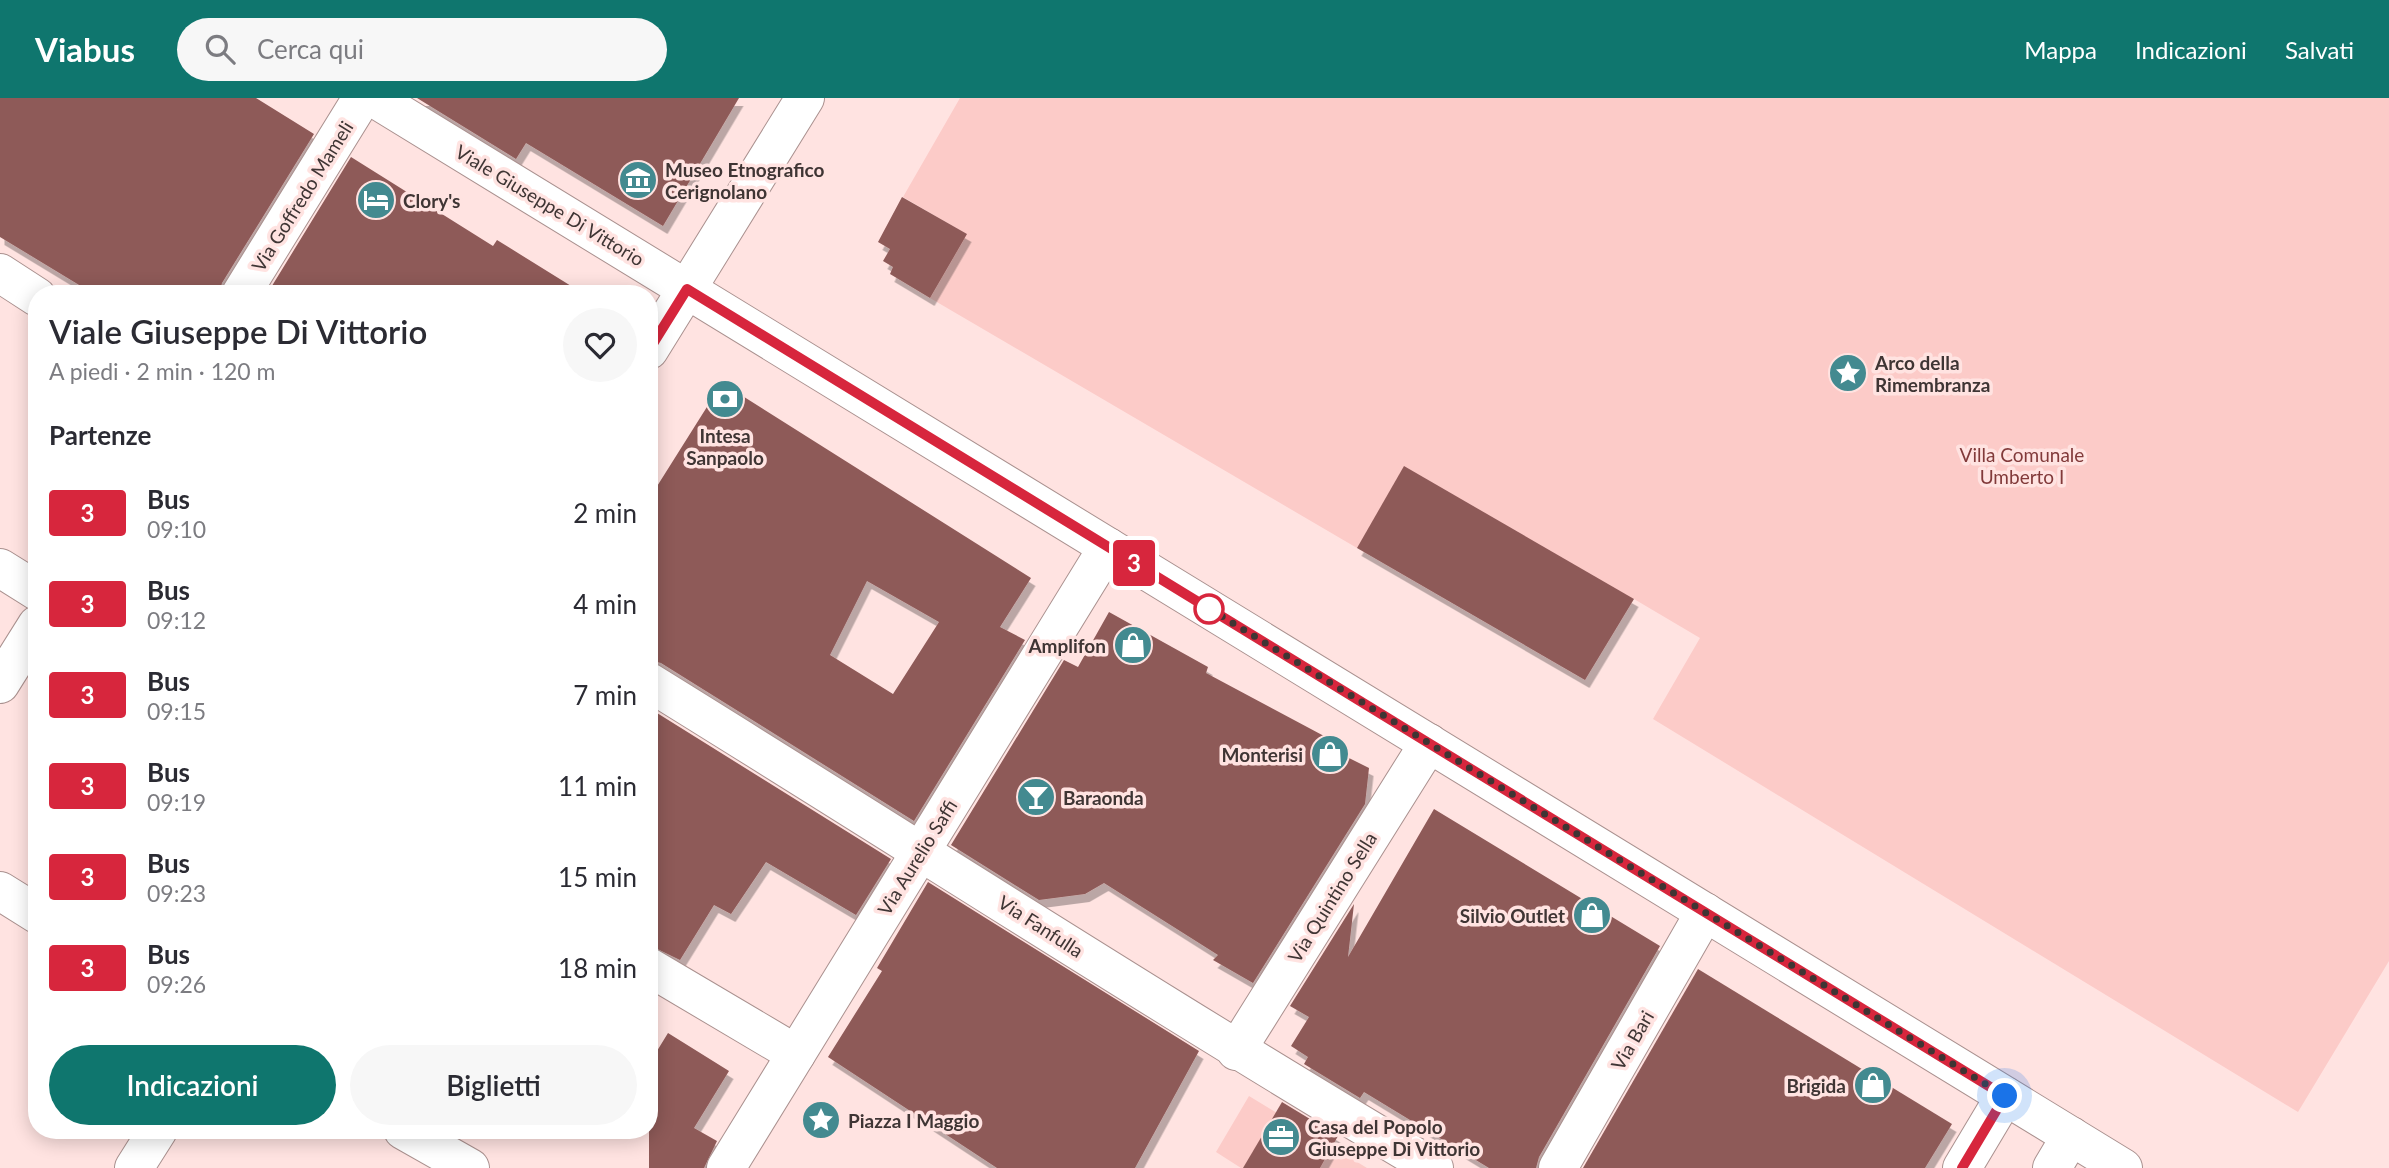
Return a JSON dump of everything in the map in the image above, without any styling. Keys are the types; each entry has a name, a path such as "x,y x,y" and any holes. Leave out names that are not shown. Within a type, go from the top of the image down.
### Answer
{"street":[{"name":"Via Goffredo Mameli","path":"247,285 362,98"},
{"name":"Viale Giuseppe Di Vittorio","path":"374,98 2005,1096 2062,1152 2123,1168"},
{"path":"658,336 805,98"},
{"path":"0,273 28,291"},
{"name":"Via Aurelio Saffi","path":"726,1168 1108,547"},
{"path":"0,568 28,585"},
{"path":"0,684 28,639"},
{"name":"Via Fanfulla","path":"658,688 921,850 1236,1051 1434,1168"},
{"name":"Via Quintino Sella","path":"1236,1051 1429,743"},
{"path":"0,891 28,908"},
{"name":"Via Bari","path":"1558,1168 1705,912"},
{"path":"658,972 796,1054"},
{"path":"1962,1168 2005,1096"},
{"path":"134,1168 152,1139"},
{"path":"419,1139 470,1168"}],"green space":[{"name":"Villa Comunale Umberto I","path":"960,98 2389,98 2389,961 2298,1112 1653,719 1700,638 1634,599 1357,548 930,298 966,234 903,197"},
{"path":"1249,1096 1367,1168 1320,1168 1328,1154 1241,1168 1216,1152"}],"building":[{"path":"0,98 256,98 314,134 221,285 79,285 0,237"},
{"path":"417,98 739,98 663,226 526,143 516,159"},
{"name":"Clory's","path":"351,157 493,246 497,240 570,285 273,285"},
{"path":"902,197 967,234 930,298 890,274 893,267 883,261 890,249 878,242"},
{"path":"722,383 1031,578 1000,627 1025,640 914,821 658,662 658,485","holes":["867,581 939,622 893,694 830,655"]},
{"path":"1404,466 1634,599 1585,680 1357,548"},
{"path":"1109,612 1208,667 1206,673 1339,744 1335,751 1369,768 1365,804 1253,983 1213,960 1218,955 1104,883 1085,894 1039,900 951,845 1064,660 1078,667"},
{"path":"658,714 891,859 856,915 766,862 731,914 714,905 680,960 658,949"},
{"path":"1434,809 1660,946 1539,1157 1536,1168 1489,1168 1364,1092 1360,1098 1304,1064 1308,1057 1291,1046 1309,1017 1290,1006 1354,904 1348,957"},
{"path":"928,882 1199,1051 1135,1168 997,1168 828,1057 882,971 877,968"},
{"path":"1698,969 1952,1124 1925,1168 1583,1168"},
{"path":"668,1033 729,1071 694,1128 717,1141 704,1168 649,1168 649,1139 658,1139 658,1049"},
{"name":"Casa del Popolo Giuseppe Di Vittorio","path":"1282,1102 1338,1136 1320,1168 1243,1168"}],"bus line":[{"name":"3","path":"658,336 687,289 2005,1096 1962,1168"}],"place":[{"name":"Museo Etnografico Cerignolano","path":"638,180"},
{"name":"Clory's","path":"376,200"},
{"name":"Arco della Rimembranza","path":"1848,373"},
{"name":"Intesa Sanpaolo","path":"725,399"},
{"name":"Amplifon","path":"1133,645"},
{"name":"Monterisi","path":"1330,754"},
{"name":"Baraonda","path":"1036,797"},
{"name":"Silvio Outlet","path":"1592,915"},
{"name":"Brigida","path":"1873,1085"},
{"name":"Piazza I Maggio","path":"821,1120"},
{"name":"Casa del Popolo Giuseppe Di Vittorio","path":"1281,1137"}],"route":[{"path":"1209,609 1205,606 2005,1096"}]}
